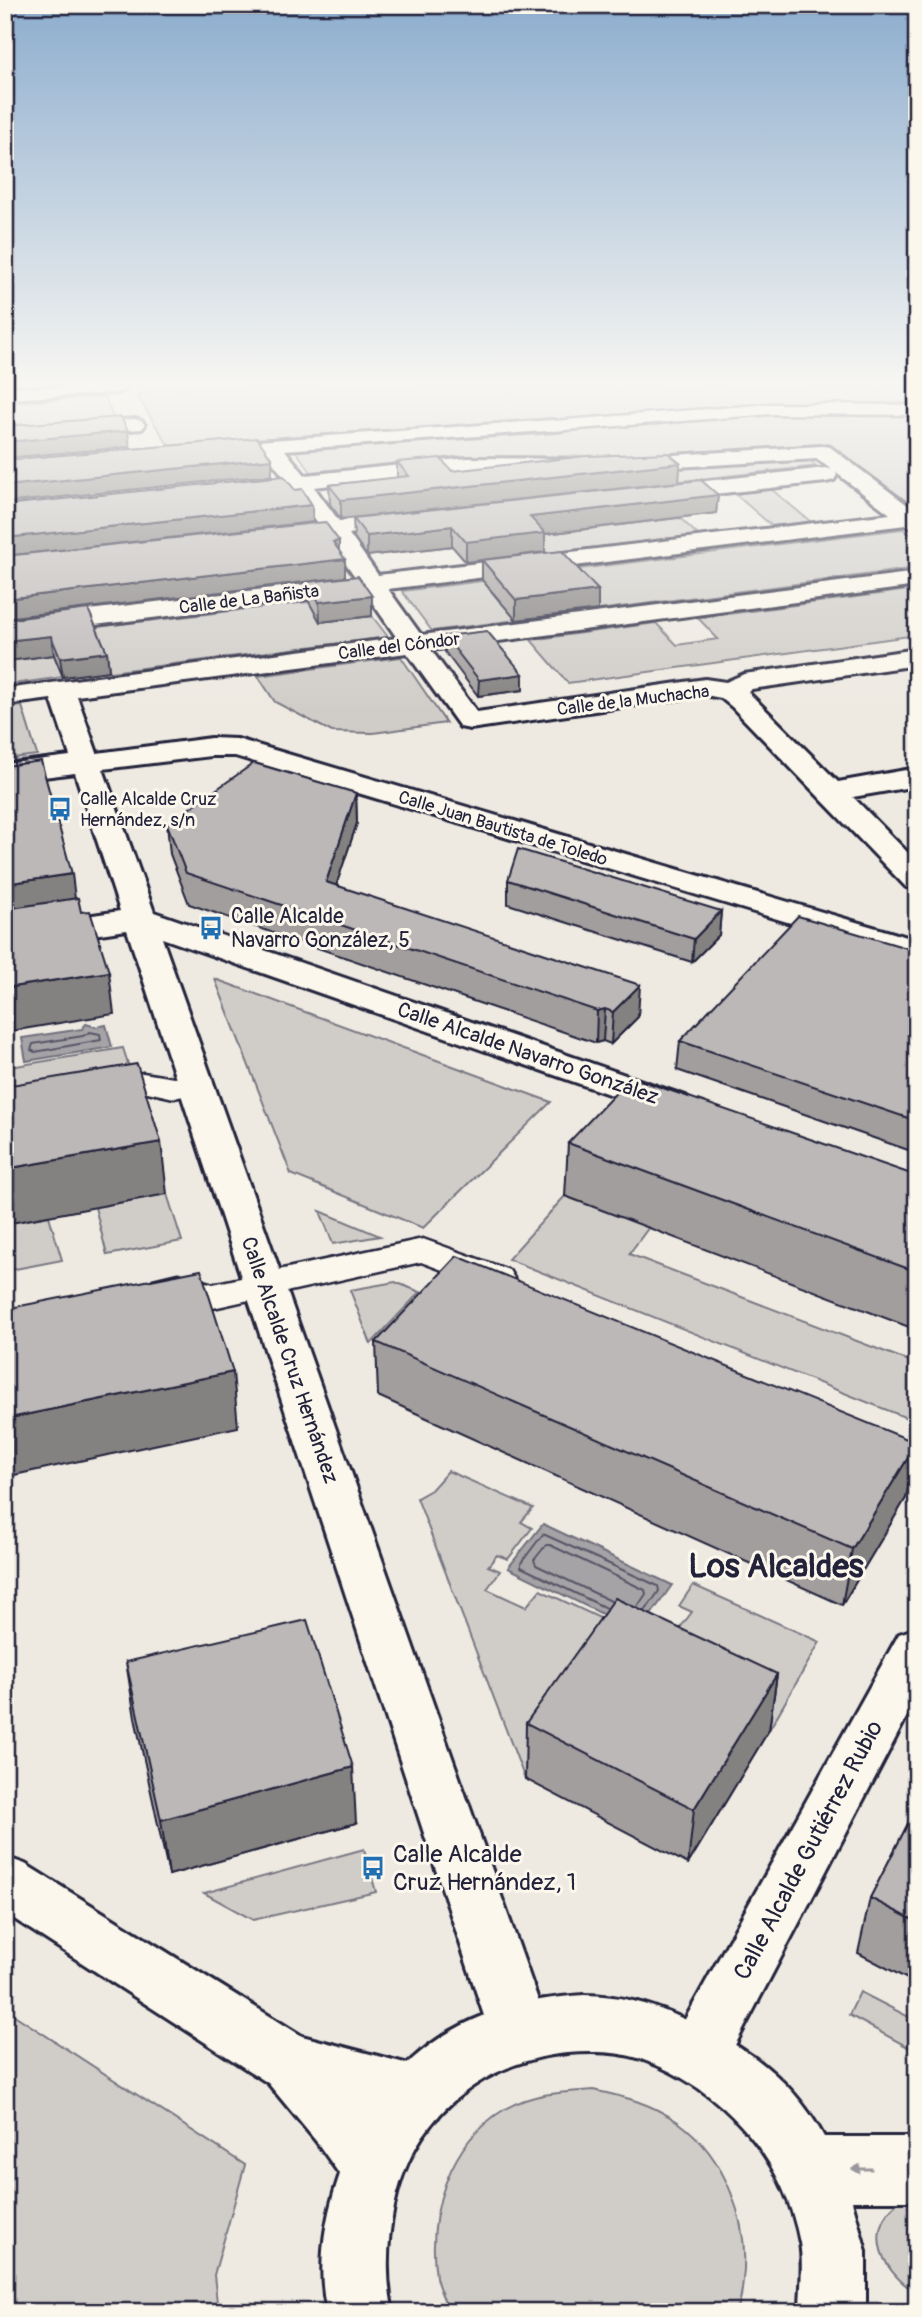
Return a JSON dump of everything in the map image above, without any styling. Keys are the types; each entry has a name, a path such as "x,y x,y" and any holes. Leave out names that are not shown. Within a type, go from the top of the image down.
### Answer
{"street":[{"path":"309,495 412,644"},
{"path":"634,496 642,495"},
{"path":"880,495 914,520"},
{"path":"250,538 427,519"},
{"name":"Calle de La Bañista","path":"5,628 914,520"},
{"name":"Calle del Cóndor","path":"5,697 917,579"},
{"name":"Calle de la Muchacha","path":"412,644 470,721 705,687 728,691 754,680 917,657"},
{"name":"Calle Alcalde Cruz Hernández","path":"61,690 519,2031"},
{"path":"728,691 742,701 917,880"},
{"name":"Calle Juan Bautista de Toledo","path":"5,773 211,747 237,748 917,951"},
{"path":"830,792 917,777"},
{"path":"5,938 138,918"},
{"name":"Calle Alcalde Navarro González","path":"138,918 709,1116"},
{"path":"68,1095 143,1082 174,1088 195,1084"},
{"path":"138,1293 178,1286 213,1296 422,1250 531,1293"},
{"name":"Calle Alcalde Gutiérrez Rubio","path":"699,2053 917,1647"},
{"path":"5,1882 289,2063 338,2119 372,2166"},
{"path":"360,2312 355,2235 372,2166 383,2140 416,2096 446,2067 480,2046 519,2031 579,2022 639,2029 699,2053 741,2083 778,2122 807,2169 832,2244 833,2312"},
{"path":"289,2063 416,2096"},
{"path":"807,2169 917,2169"}],"shaded area":[{"path":"736,495 778,495 811,522 772,526"},
{"path":"898,495 917,495 917,509"},
{"path":"680,518 698,535 466,563 438,529 529,536"},
{"path":"903,529 917,539 917,568 598,610 562,571"},
{"path":"483,581 499,601 538,596 555,615 432,631 402,591"},
{"path":"917,589 917,635 568,683 531,640 656,623 677,645 718,639 698,618"},
{"path":"309,602 320,622 372,616 388,637 110,672 100,649 54,655 63,677 5,685 5,661 51,655 45,633"},
{"path":"401,657 446,723 373,733 332,732 275,702 258,676"},
{"path":"22,706 37,755 5,759 5,708"},
{"path":"215,979 551,1102 423,1228 291,1174"},
{"path":"123,1048 130,1070 15,1089 10,1067"},
{"path":"167,1194 182,1241 107,1255 95,1207"},
{"path":"565,1196 649,1227 629,1254 917,1364 917,1422 508,1259"},
{"path":"320,1211 380,1236 333,1244"},
{"path":"49,1216 62,1260 5,1271 5,1224"},
{"path":"395,1282 420,1292 371,1344 350,1290"},
{"path":"448,1471 533,1508 521,1522 532,1528 508,1559 497,1555 488,1566 500,1571 487,1589 526,1607 540,1590 653,1643 677,1632 692,1612 679,1606 693,1585 820,1642 769,1730 525,1779 417,1498 431,1490"},
{"path":"364,1849 376,1892 253,1920 204,1893"},
{"path":"860,1992 917,2021 917,2052 849,2015"},
{"path":"5,2009 245,2165 214,2275 218,2312 5,2312"},
{"path":"593,2090 637,2102 668,2115 695,2136 722,2172 738,2214 743,2236 743,2280 736,2312 449,2312 436,2277 435,2229 446,2182 456,2161 485,2123 505,2109 548,2094"},
{"path":"908,2196 917,2196 917,2293 892,2271 884,2259 880,2245 884,2219 893,2207"}],"water":[{"path":"86,1024 96,1027 106,1025 112,1047 26,1061 22,1038 82,1029"},
{"path":"543,1524 672,1585 639,1632 508,1568"}],"building":[{"path":"100,495 306,495 312,505 5,538 5,505"},
{"path":"337,495 386,495 341,500"},
{"path":"562,495 717,495 530,517 545,533 466,542 452,526 367,536 353,518"},
{"path":"325,522 339,541 333,542 345,559 5,599 5,556"},
{"path":"562,551 598,590 516,600 482,560"},
{"path":"358,576 372,596 319,602 308,582"},
{"path":"88,609 107,652 60,658 51,636 5,641 5,620"},
{"path":"487,631 523,674 479,680 445,636"},
{"path":"41,761 72,874 5,884 5,766"},
{"path":"254,763 356,793 326,882 640,985 613,1012 605,1009 597,1011 186,873 167,824"},
{"path":"518,849 721,911 694,939 508,880"},
{"path":"78,898 81,912 90,911 109,972 5,988 5,909"},
{"path":"798,916 917,951 917,1121 680,1041"},
{"path":"137,1064 161,1142 5,1169 5,1086"},
{"path":"631,1077 917,1176 917,1272 568,1143"},
{"path":"457,1256 917,1443 852,1549 376,1342"},
{"path":"201,1270 233,1372 5,1419 5,1309"},
{"path":"615,1598 777,1674 694,1809 526,1723"},
{"path":"307,1620 353,1767 161,1820 126,1662"},
{"path":"917,1806 917,1922 870,1898"}],"place":[{"name":"Calle Alcalde Cruz Hernández, s/n","path":"60,809"},
{"name":"Calle Alcalde Navarro González, 5","path":"211,928"},
{"name":"Calle Alcalde Cruz Hernández, 1","path":"373,1868"}],"district":[{"name":"Los Alcaldes","path":"776,1565"}]}
